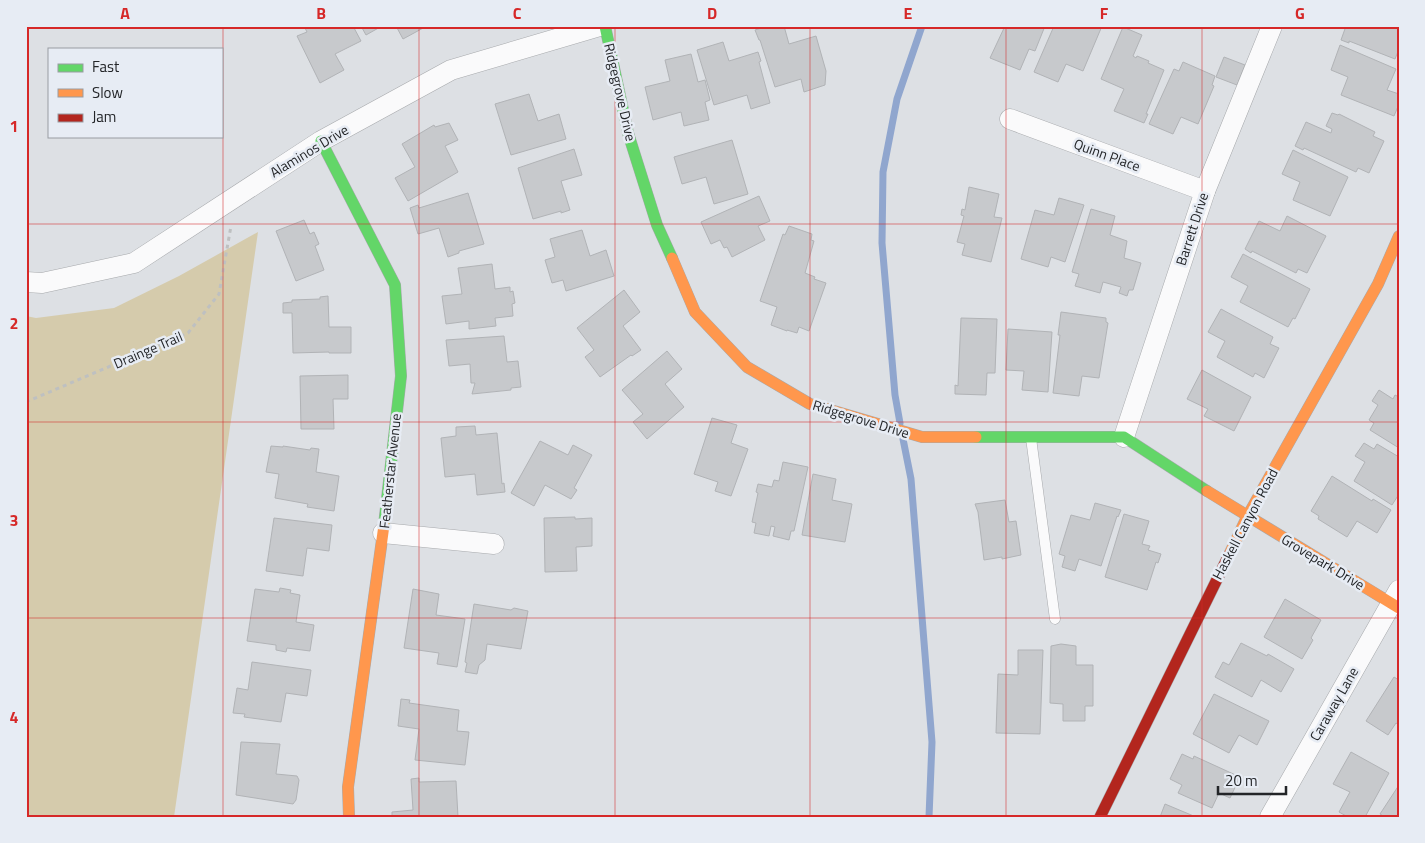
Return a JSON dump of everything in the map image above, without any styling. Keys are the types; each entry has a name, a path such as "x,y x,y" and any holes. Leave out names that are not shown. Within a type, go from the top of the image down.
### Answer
{"street":[{"name":"Alaminos Drive","path":"26,282 42,283 134,263 321,141 451,70 600,26"},
{"name":"Ridgegrove Drive","path":"605,26 628,133 657,224 695,312 747,367 810,404 922,437 1124,437"},
{"name":"Barrett Drive","path":"1124,437 1205,191 1272,26"},
{"name":"Quinn Place","path":"1010,119 1205,191"},
{"name":"Featherstar Avenue","path":"321,141 395,284 401,376 383,533 348,787 349,817"},
{"name":"Haskell Canyon Road","path":"1100,817 1247,517 1378,284 1399,236"},
{"path":"1124,437 1247,517"},
{"name":"Grovepark Drive","path":"1247,517 1396,601"},
{"path":"383,533 494,544"},
{"name":"Caraway Lane","path":"1270,817 1396,601"}],"lane":[{"path":"1031,437 1055,619"}],"path":[{"name":"Drainge Trail","path":"26,402 188,333 219,294 237,196"}],"shaded area":[{"path":"258,232 174,817 26,817 26,316 36,318 114,308 179,276"}],"building":[{"path":"304,26 353,26 361,41 335,54 344,70 320,83 297,36 307,32"},
{"path":"361,26 382,26 366,35"},
{"path":"396,26 424,26 425,27 403,39"},
{"path":"768,26 784,26 789,44 816,36 826,71 825,85 804,92 801,79 775,87 755,30"},
{"path":"1005,26 1045,26 1035,51 1029,49 1020,70 990,58"},
{"path":"1054,26 1102,26 1083,71 1066,64 1058,82 1034,72"},
{"path":"1346,26 1399,26 1399,49 1395,59 1349,41 1349,43 1341,40"},
{"path":"1123,27 1142,35 1133,56 1149,61 1148,63 1164,70 1144,123 1114,111 1124,89 1101,79"},
{"path":"723,42 729,61 758,52 770,103 751,109 747,95 714,105 697,50"},
{"path":"1340,45 1396,69 1387,90 1399,94 1399,104 1394,116 1341,95 1348,77 1331,70"},
{"path":"691,54 698,82 705,80 710,100 705,102 709,120 684,126 681,112 653,120 645,87 670,81 665,60"},
{"path":"1224,57 1245,65 1237,85 1216,77"},
{"path":"1183,62 1215,76 1212,85 1214,86 1198,124 1181,117 1173,134 1149,124 1174,69 1179,71"},
{"path":"529,94 538,121 559,114 566,139 511,155 495,104"},
{"path":"1332,113 1339,114 1375,132 1373,136 1384,141 1369,173 1358,168 1356,172 1304,148 1303,150 1295,146 1306,122 1331,133 1332,129 1326,126"},
{"path":"449,123 458,140 445,146 458,172 408,201 395,178 415,167 402,144 434,125 435,127"},
{"path":"732,140 748,194 714,204 706,177 682,184 674,157"},
{"path":"574,149 582,175 561,181 570,210 533,219 518,168"},
{"path":"1293,150 1348,177 1330,216 1293,200 1300,182 1282,174"},
{"path":"969,187 999,194 994,217 1002,218 991,262 962,255 965,244 957,242 964,216 961,215 962,209 965,210"},
{"path":"468,193 484,244 459,251 459,253 448,257 439,228 418,234 410,208 418,205 419,208"},
{"path":"759,196 770,221 758,226 765,240 732,257 727,247 724,248 720,240 711,244 701,222"},
{"path":"1059,198 1084,205 1065,262 1051,257 1048,267 1021,259 1035,210 1054,215"},
{"path":"1091,209 1115,216 1110,235 1127,241 1124,258 1141,263 1133,290 1129,290 1127,296 1119,293 1121,287 1103,282 1100,293 1075,286 1079,274 1072,272"},
{"path":"1287,216 1326,236 1307,273 1298,269 1296,273 1245,249 1259,221 1280,231"},
{"path":"304,220 310,234 314,232 319,244 315,246 324,270 296,281 276,231"},
{"path":"789,226 812,234 811,240 814,241 805,273 815,277 814,279 826,283 809,331 799,327 797,333 771,325 777,307 760,301 783,234 785,235"},
{"path":"582,230 590,256 606,250 614,276 566,291 563,280 552,283 545,260 555,257 550,239"},
{"path":"1243,254 1310,289 1295,319 1293,318 1288,327 1240,302 1248,286 1231,277"},
{"path":"492,264 495,289 510,287 510,292 513,291 515,303 512,304 513,316 495,318 496,326 469,329 469,321 446,324 442,296 462,294 458,268"},
{"path":"624,290 640,312 623,326 641,350 600,377 585,357 594,350 577,328"},
{"path":"328,296 329,327 351,327 351,353 293,353 292,313 283,313 283,303 292,302 292,300 320,299 320,297"},
{"path":"1221,309 1273,337 1270,344 1279,348 1264,378 1255,373 1253,377 1217,357 1225,341 1208,332"},
{"path":"1061,312 1106,318 1108,323 1099,378 1082,376 1079,396 1053,393"},
{"path":"961,318 997,319 995,373 987,373 986,395 955,394 955,385 958,386"},
{"path":"1008,329 1052,332 1048,392 1022,390 1024,371 1006,370"},
{"path":"504,336 507,362 518,361 521,387 511,388 511,390 472,394 475,383 471,383 470,364 449,366 446,340"},
{"path":"667,351 682,369 665,384 684,407 647,439 633,422 643,414 622,390"},
{"path":"1202,370 1251,397 1234,431 1204,416 1208,409 1187,399"},
{"path":"348,375 348,399 333,399 334,429 301,429 300,376"},
{"path":"1379,390 1393,399 1395,395 1399,397 1399,448 1370,430 1374,423 1369,420 1378,405 1372,401"},
{"path":"712,418 737,425 731,443 748,449 731,496 715,491 718,482 694,474"},
{"path":"475,426 476,435 497,433 502,484 504,483 505,492 477,495 475,474 445,477 441,438 456,436 456,427"},
{"path":"540,441 568,455 573,445 592,455 574,488 577,490 571,499 545,485 534,506 511,493"},
{"path":"1364,443 1374,449 1377,444 1399,457 1399,494 1392,505 1354,481 1365,462 1355,456"},
{"path":"271,446 310,450 311,448 319,449 316,472 339,476 334,511 307,507 308,504 275,498 279,474 266,472"},
{"path":"783,462 808,467 794,531 791,531 789,540 773,536 775,527 771,526 769,536 754,533 756,523 752,522 758,484 772,487 774,480 779,481"},
{"path":"813,474 836,479 832,500 852,504 845,542 802,535"},
{"path":"1332,476 1372,501 1373,499 1391,510 1377,533 1357,521 1347,537 1318,519 1319,516 1311,511"},
{"path":"1005,500 1009,522 1016,521 1021,555 984,560 978,512 975,504"},
{"path":"1095,503 1121,510 1117,516 1101,566 1079,559 1075,571 1062,567 1065,556 1059,554 1071,515 1090,520"},
{"path":"1124,514 1149,521 1142,544 1150,546 1148,550 1161,554 1158,563 1156,562 1147,590 1105,577"},
{"path":"575,517 575,519 592,518 592,546 576,547 577,571 545,572 544,518"},
{"path":"274,518 332,525 329,551 307,548 303,576 266,571"},
{"path":"280,588 291,590 290,593 300,595 296,622 314,625 310,651 287,648 286,652 276,650 276,645 247,641 255,589 279,592"},
{"path":"413,589 439,594 436,615 465,619 457,667 437,664 439,653 404,648"},
{"path":"1285,599 1321,620 1311,638 1313,640 1302,659 1264,637"},
{"path":"474,604 528,611 521,649 487,644 485,660 479,665 477,674 465,672"},
{"path":"1241,643 1267,656 1268,654 1294,669 1281,692 1261,680 1252,697 1215,677 1223,662 1229,665"},
{"path":"1061,644 1076,646 1076,665 1093,665 1093,706 1085,706 1085,721 1063,721 1063,704 1050,703 1051,646"},
{"path":"1018,650 1043,650 1040,734 996,733 998,674 1018,675"},
{"path":"252,662 311,670 307,696 286,693 281,722 244,717 245,714 233,713 237,688 248,690"},
{"path":"1394,677 1399,680 1399,725 1396,723 1388,735 1366,721"},
{"path":"1214,694 1269,721 1257,745 1239,735 1229,753 1193,734"},
{"path":"401,699 410,700 409,703 459,710 457,731 469,732 465,765 415,760 419,729 398,726"},
{"path":"241,742 280,744 276,774 297,776 299,780 296,800 293,804 236,795"},
{"path":"1351,752 1389,773 1365,817 1348,817 1339,812 1350,792 1333,784"},
{"path":"1182,754 1193,759 1194,756 1240,777 1230,798 1219,793 1212,808 1178,793 1182,785 1170,779"},
{"path":"419,778 419,782 456,781 458,817 392,817 392,812 413,810 411,779"},
{"path":"1399,785 1399,817 1385,817 1380,814"},
{"path":"1165,804 1196,817 1160,817"}],"waterway":[{"path":"900,423 895,395 882,243 883,172 897,99 922,26"},
{"path":"903,439 911,479 932,742 929,817"}],"traffic: fast":[{"path":"605,26 628,133 657,225 672,258"},
{"path":"321,141 395,285 401,376 384,525"},
{"path":"976,437 1124,437 1207,491"}],"traffic: slow":[{"path":"1229,555 1247,517 1378,284 1399,236"},
{"path":"672,258 695,312 747,367 810,404 922,437 976,437"},
{"path":"1207,491 1399,608"},
{"path":"349,817 348,787 384,525"}],"traffic: jam":[{"path":"1100,817 1229,555"}]}
